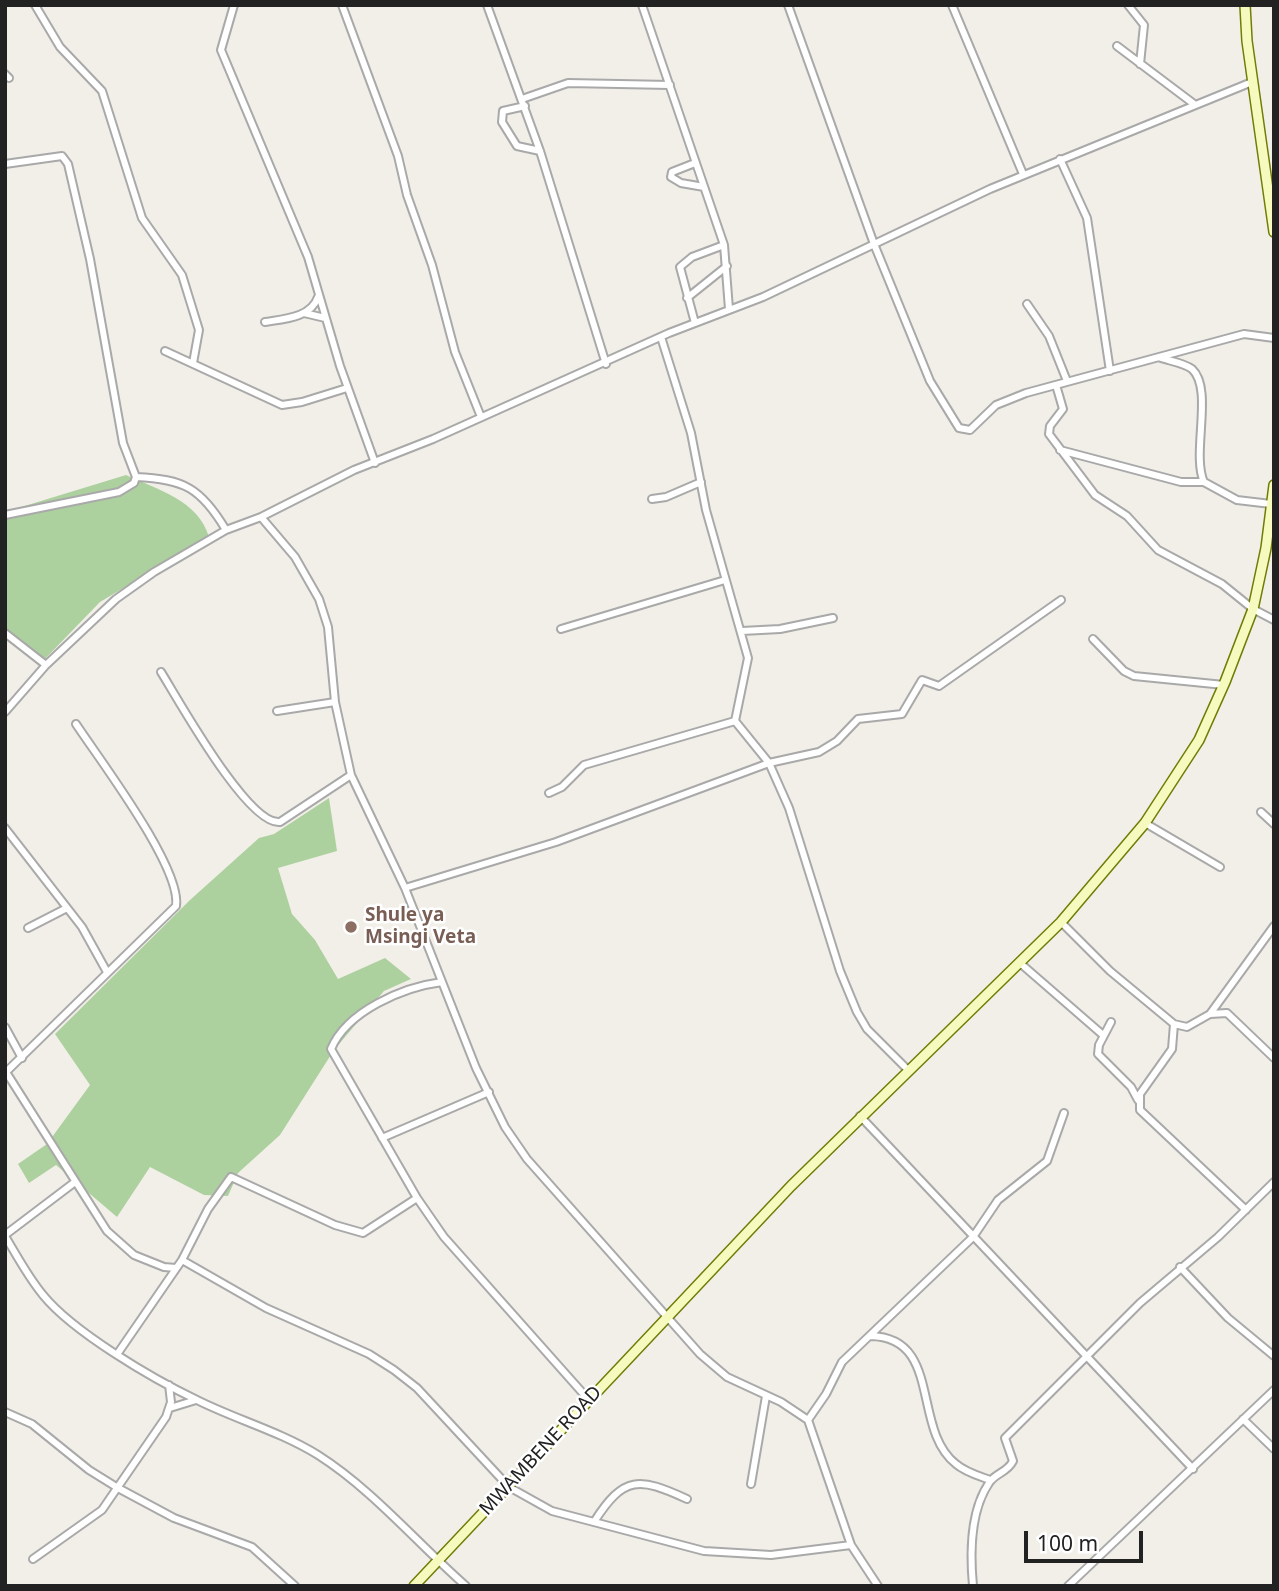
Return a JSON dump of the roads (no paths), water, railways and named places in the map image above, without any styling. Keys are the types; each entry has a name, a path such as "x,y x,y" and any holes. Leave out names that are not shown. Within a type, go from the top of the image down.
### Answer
{"street":[{"path":"35,5 60,47 102,91 142,218 182,275 199,330 193,363"},
{"path":"234,5 220,50 308,257 347,388 375,463"},
{"path":"342,5 398,156 407,195 432,265 455,352 481,417"},
{"path":"487,5 540,151 606,364"},
{"path":"642,5 724,245 729,309"},
{"path":"788,5 874,243 930,380 959,428 970,429 1004,399 1244,334 1274,338"},
{"path":"953,5 1023,174"},
{"path":"1128,5 1143,21 1145,32 1140,64"},
{"path":"1245,5 1252,82 1271,183 1274,232"},
{"path":"1117,46 1194,104"},
{"path":"5,712 46,665 126,591 226,530 261,517 336,478 789,285 1023,174 1252,82"},
{"path":"540,151 517,146 500,118 503,111 568,83 670,85"},
{"path":"5,164 53,155 62,156 68,164 90,259 123,443 136,477 134,483 119,492 5,515"},
{"path":"1060,159 1087,218 1111,371"},
{"path":"695,163 672,172 671,177 704,187"},
{"path":"695,323 680,272 682,264 700,253 724,245"},
{"path":"687,298 727,266"},
{"path":"265,322 304,313 314,307 318,295"},
{"path":"1027,304 1049,336 1067,381"},
{"path":"304,313 325,318"},
{"path":"662,337 691,433 725,580 748,658 735,721"},
{"path":"165,351 282,405 302,402 347,388"},
{"path":"1159,357 1191,368 1199,381 1200,466 1204,482"},
{"path":"1056,385 1063,409 1048,429 1058,449 1094,495 1127,516 1158,550 1222,584 1253,609 1274,620"},
{"path":"1058,449 1181,482 1204,482 1237,500 1271,504"},
{"path":"136,477 167,479 193,490 214,508 226,530"},
{"path":"652,499 666,497 701,482"},
{"name":"MWAMBENE ROAD","path":"414,1586 588,1399 860,1116 1061,922 1144,823 1199,740 1224,685 1253,609 1274,485"},
{"path":"261,517 295,557 319,599 330,636 335,702 351,775 405,888 442,982 505,1127 527,1159 713,1366 739,1384 794,1408 808,1420 851,1545 878,1586"},
{"path":"561,629 725,580"},
{"path":"405,888 556,842 769,763 790,761 825,749 858,719 902,713 922,680 939,686 1061,600"},
{"path":"742,631 780,629 832,618"},
{"path":"5,634 46,665"},
{"path":"1093,639 1124,671 1134,676 1224,685"},
{"path":"161,672 223,769 265,819 280,822 351,775"},
{"path":"277,711 335,702"},
{"path":"735,721 769,763 789,808 841,971 857,1012 867,1028 907,1069"},
{"path":"549,793 562,787 575,771 584,765 735,721"},
{"path":"76,724 151,838 177,900 170,912 6,1072 107,1231 120,1244 149,1262 176,1268"},
{"path":"1261,812 1274,824"},
{"path":"1144,823 1220,867"},
{"path":"5,828 82,926 107,972"},
{"path":"28,928 67,908"},
{"path":"1061,922 1110,971 1174,1024 1187,1027 1210,1014 1220,1012 1233,1017 1274,1058"},
{"path":"1210,1014 1274,926"},
{"path":"1020,963 1103,1035"},
{"path":"442,982 412,987 379,1002 335,1038 331,1049 417,1198 468,1266 588,1399"},
{"path":"1111,1022 1103,1035 1098,1054 1130,1087 1144,1114 1246,1210"},
{"path":"1138,1100 1172,1049 1174,1024"},
{"path":"5,1027 22,1058"},
{"path":"382,1138 489,1092"},
{"path":"808,1420 826,1394 838,1368 973,1237 998,1200 1047,1161 1063,1113"},
{"path":"860,1116 1193,1469"},
{"path":"118,1353 182,1260 208,1209 231,1177 335,1225 363,1233 417,1198"},
{"path":"75,1182 5,1235 43,1295 68,1319 169,1385 196,1400 266,1427 321,1457 355,1483 466,1586"},
{"path":"973,1586 973,1531 982,1495 990,1480 1008,1470 1013,1461 1005,1438 1180,1267 1274,1182"},
{"path":"182,1260 266,1308 346,1343 394,1370 417,1388 509,1486 552,1511 674,1545 744,1555 787,1554 851,1545"},
{"path":"1180,1267 1228,1318 1274,1356"},
{"path":"870,1336 892,1338 906,1348 917,1365 929,1416 945,1451 954,1464 990,1480"},
{"path":"33,1559 90,1520 118,1488 170,1408 169,1385"},
{"path":"1068,1586 1274,1390"},
{"path":"751,1484 766,1396"},
{"path":"170,1408 196,1400"},
{"path":"5,1412 32,1423 89,1470 118,1488 174,1518 252,1547 295,1586"},
{"path":"1243,1419 1274,1449"},
{"path":"594,1522 614,1493 637,1482 649,1483 687,1499"}],"place":[{"name":"Shule ya Msingi Veta","path":"351,927"}]}
